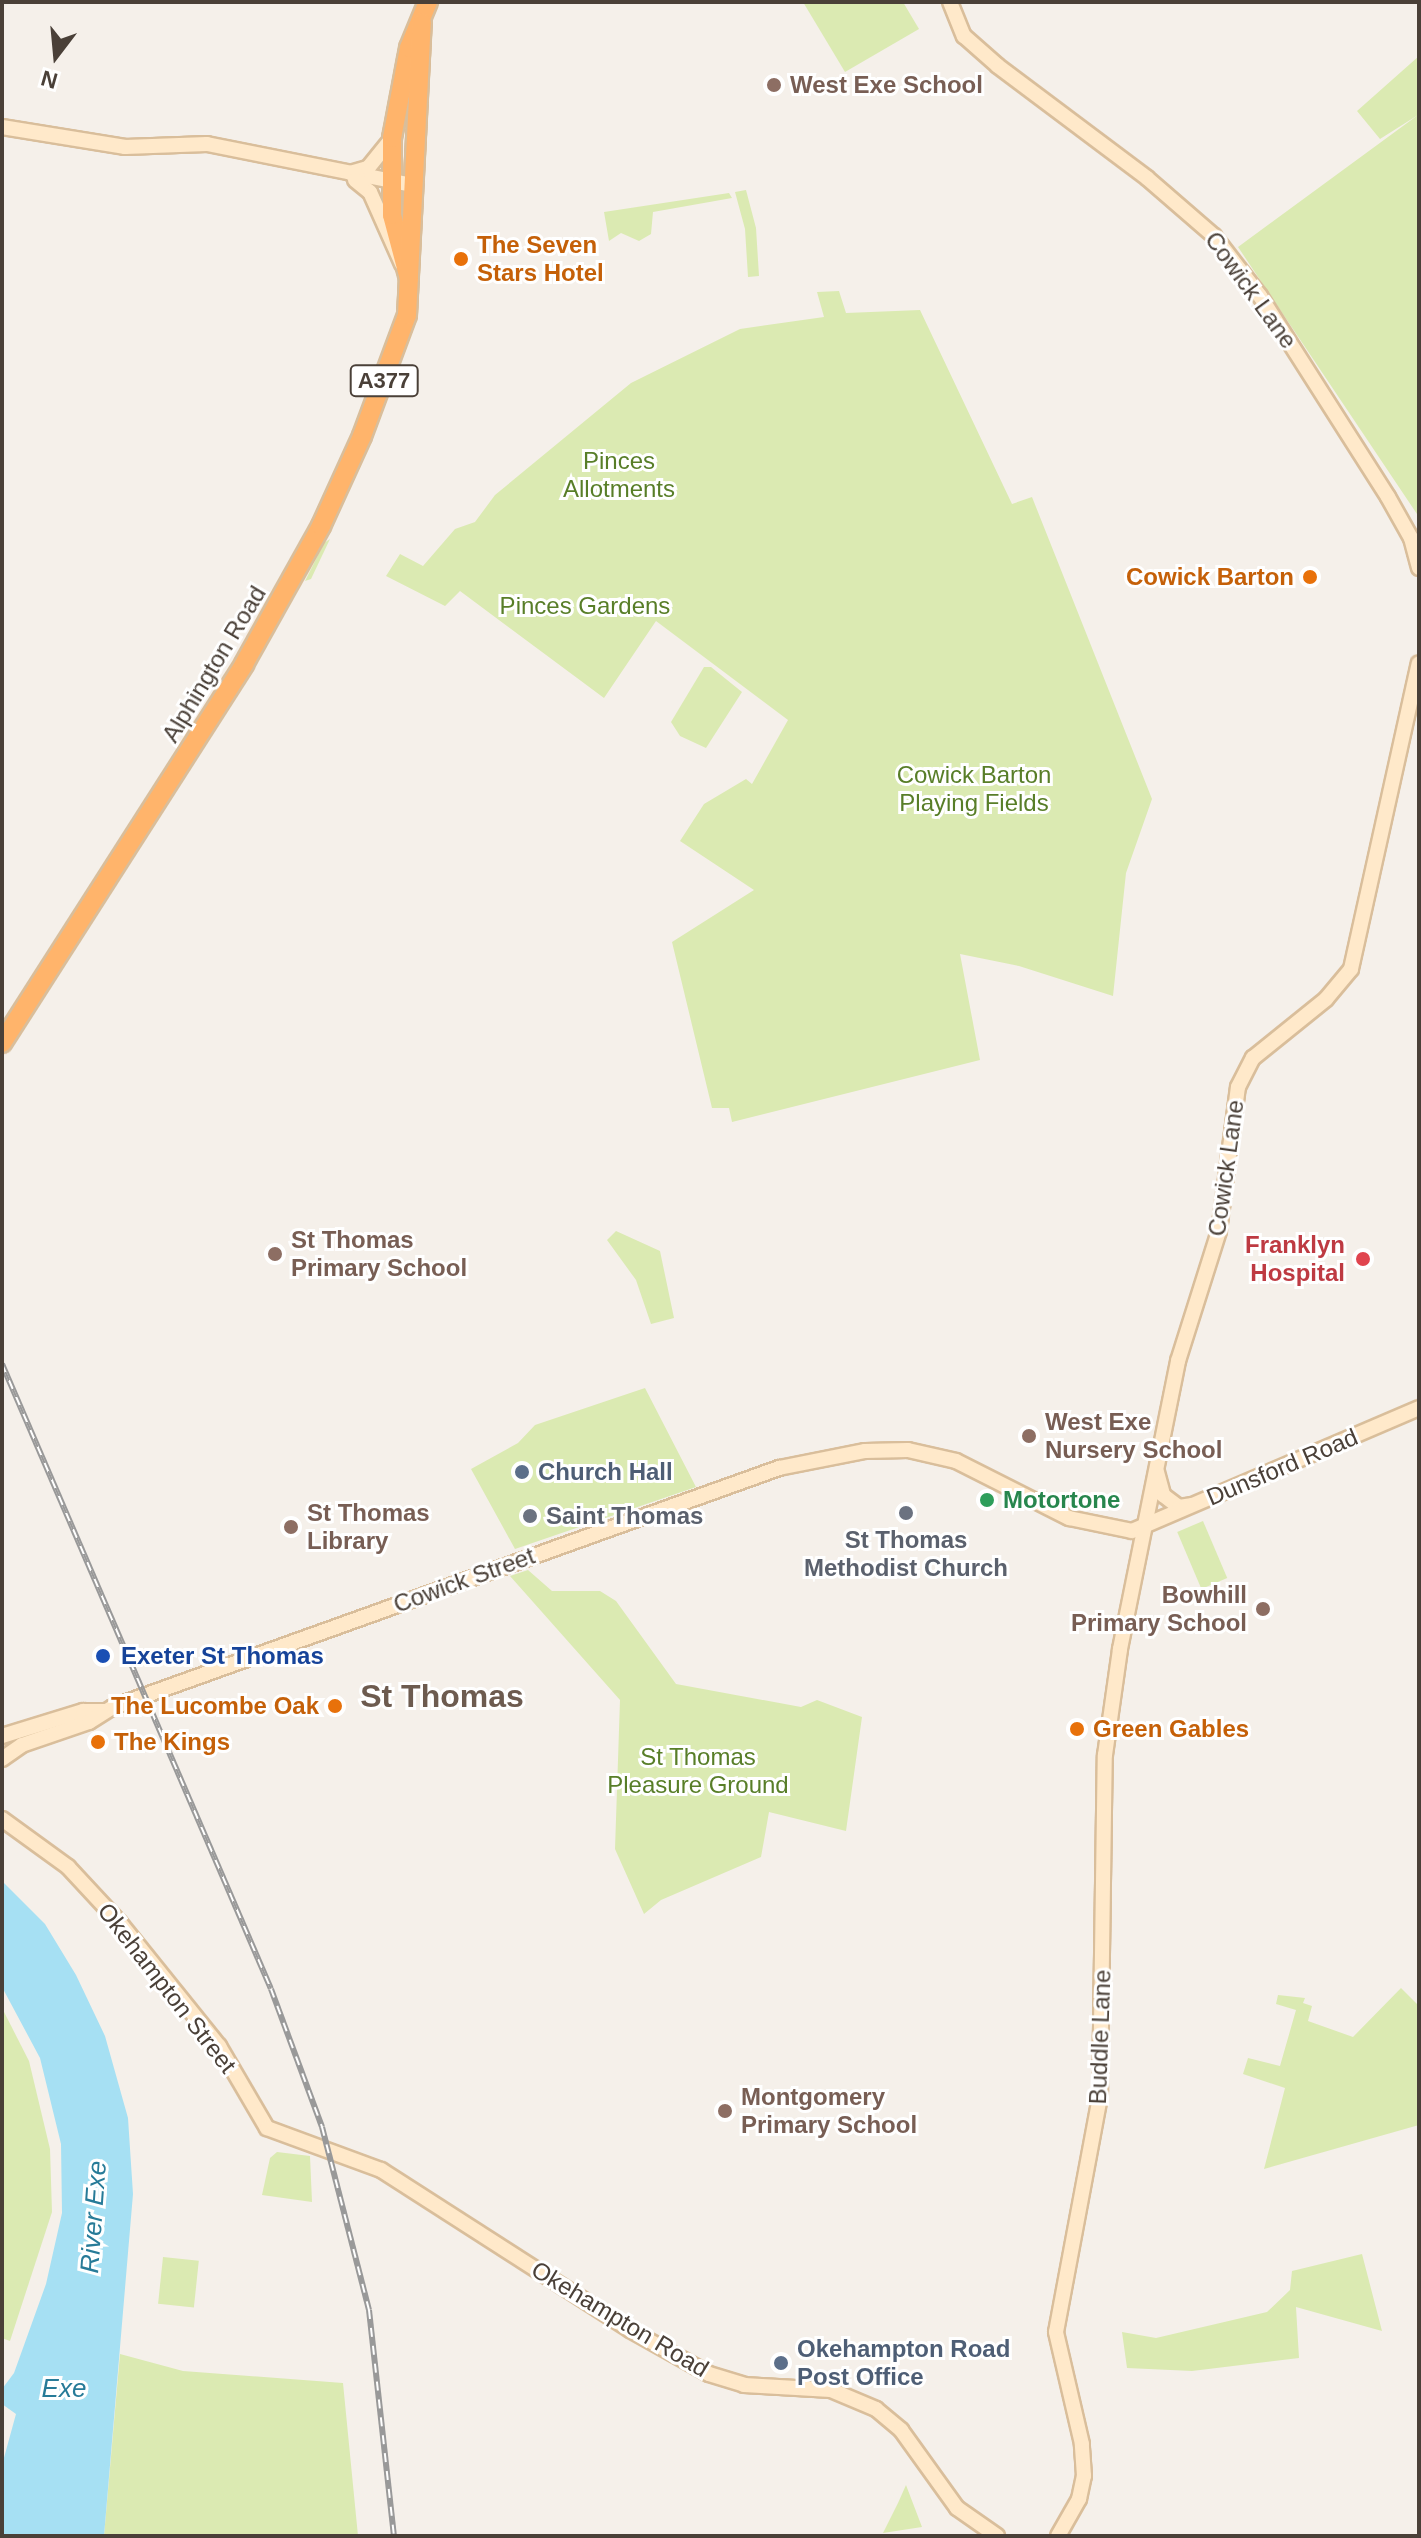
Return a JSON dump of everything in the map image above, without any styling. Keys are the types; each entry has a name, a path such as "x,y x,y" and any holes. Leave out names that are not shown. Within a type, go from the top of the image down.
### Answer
{"highway":[{"name":"Alphington Road","path":"411,284 402,265 387,181 409,48 428,2"},
{"name":"Alphington Road","path":"2,1043 160,802 321,526 404,329 411,284 413,139 422,22"}],"street":[{"name":"Cowick Lane","path":"950,2 964,36 998,66 1147,178 1214,236 1260,296 1388,497 1411,538 1419,568"},
{"path":"2,127 125,147 207,144 338,173 413,185"},
{"path":"338,173 368,168 392,138"},
{"path":"387,181 403,171 413,139"},
{"path":"338,173 366,185 402,265"},
{"name":"Cowick Lane","path":"1144,1527 1178,1361 1219,1231 1238,1087 1253,1058 1326,999 1351,969 1419,663"},
{"name":"Dunsford Road","path":"1144,1527 1419,1408"},
{"name":"Cowick Street","path":"2,1759 22,1745 89,1722 105,1711 779,1468 865,1451 897,1449 943,1457 1069,1518 1109,1529 1144,1527"},
{"path":"1157,1468 1163,1495 1179,1507 1195,1505"},
{"name":"Buddle Lane","path":"1058,2536 1084,2482 1082,2444 1056,2332 1100,2097 1105,1755 1144,1527"},
{"name":"Cowick Street","path":"2,1736 83,1711 105,1711"},
{"name":"Okehampton Street","path":"2,1819 17,1833 68,1867 120,1923 219,2046 262,2123 308,2144"},
{"name":"Okehampton Street","path":"2,1830 17,1833"},
{"name":"Okehampton Road","path":"308,2144 381,2170 630,2330 709,2374 744,2385 831,2390 876,2409 901,2430 957,2508 997,2536"}],"green space":[{"path":"803,2 903,2 919,29 845,72"},
{"path":"1419,56 1419,517 1238,247 1418,115 1380,139 1357,111"},
{"path":"746,190 756,228 759,276 748,277 745,229 735,192"},
{"path":"729,193 732,198 653,212 651,234 639,241 621,233 609,241 604,212"},
{"name":"Cowick Barton Playing Fields","path":"839,291 846,313 920,310 1012,504 1032,497 1152,799 1126,873 1113,996 1019,966 960,954 980,1060 732,1122 729,1108 712,1108 672,942 754,890 680,841 704,804 746,779 752,784 788,720 656,621 604,698 460,591 445,606 386,576 400,554 423,566 455,529 475,522 495,495 631,383 740,329 824,317 817,292"},
{"path":"330,539 311,579 305,581 324,543"},
{"path":"704,667 711,667 742,692 706,748 680,736 671,722"},
{"path":"616,1231 660,1251 674,1318 651,1324 636,1280 607,1240"},
{"path":"645,1388 696,1487 515,1549 471,1469 518,1443 535,1425"},
{"path":"1203,1521 1227,1578 1201,1589 1177,1532"},
{"name":"St Thomas Pleasure Ground","path":"528,1570 552,1591 600,1591 616,1601 676,1684 801,1707 817,1700 862,1717 846,1831 769,1812 761,1857 661,1900 644,1914 615,1849 620,1700 510,1576"},
{"path":"1401,1988 1419,2006 1419,2125 1264,2169 1285,2088 1243,2074 1248,2058 1280,2066 1296,2010 1276,2004 1278,1995 1305,1998 1303,2003 1312,2006 1308,2021 1353,2037"},
{"path":"2,2008 29,2061 50,2149 52,2212 10,2341 2,2338"},
{"path":"277,2152 310,2156 312,2202 262,2195 270,2158"},
{"path":"1362,2254 1382,2331 1296,2307 1299,2358 1192,2371 1127,2368 1122,2332 1156,2338 1267,2312 1290,2290 1292,2271"},
{"path":"163,2257 199,2261 194,2308 158,2304"},
{"path":"120,2354 183,2371 343,2383 358,2536 104,2536"},
{"path":"906,2485 922,2527 883,2533 898,2503"}],"water":[{"name":"Exe","path":"2,1881 45,1924 76,1975 105,2036 128,2118 133,2194 104,2536 2,2536 2,2465 16,2414 2,2404 2,2389 14,2373 46,2284 62,2213 61,2144 40,2058 2,1987"}],"railway":[{"path":"2,1364 271,1989 322,2127 369,2310 394,2536"}],"place":[{"name":"West Exe School","path":"774,85"},
{"name":"The Seven Stars Hotel","path":"461,259"},
{"name":"Cowick Barton","path":"1310,577"},
{"name":"St Thomas Primary School","path":"275,1254"},
{"name":"Franklyn Hospital","path":"1363,1259"},
{"name":"West Exe Nursery School","path":"1029,1436"},
{"name":"Church Hall","path":"522,1472"},
{"name":"Motortone","path":"987,1500"},
{"name":"St Thomas Methodist Church","path":"906,1513"},
{"name":"Saint Thomas","path":"530,1516"},
{"name":"St Thomas Library","path":"291,1527"},
{"name":"Bowhill Primary School","path":"1263,1609"},
{"name":"Exeter St Thomas","path":"103,1656"},
{"name":"The Lucombe Oak","path":"335,1706"},
{"name":"Green Gables","path":"1077,1729"},
{"name":"The Kings","path":"98,1742"},
{"name":"Montgomery Primary School","path":"725,2111"},
{"name":"Okehampton Road Post Office","path":"781,2363"}],"district":[{"name":"St Thomas","path":"442,1696"}],"park label":[{"name":"Pinces Allotments","path":"619,475"},
{"name":"Pinces Gardens","path":"585,606"}],"water label":[{"name":"River Exe","path":"94,2217"}]}
